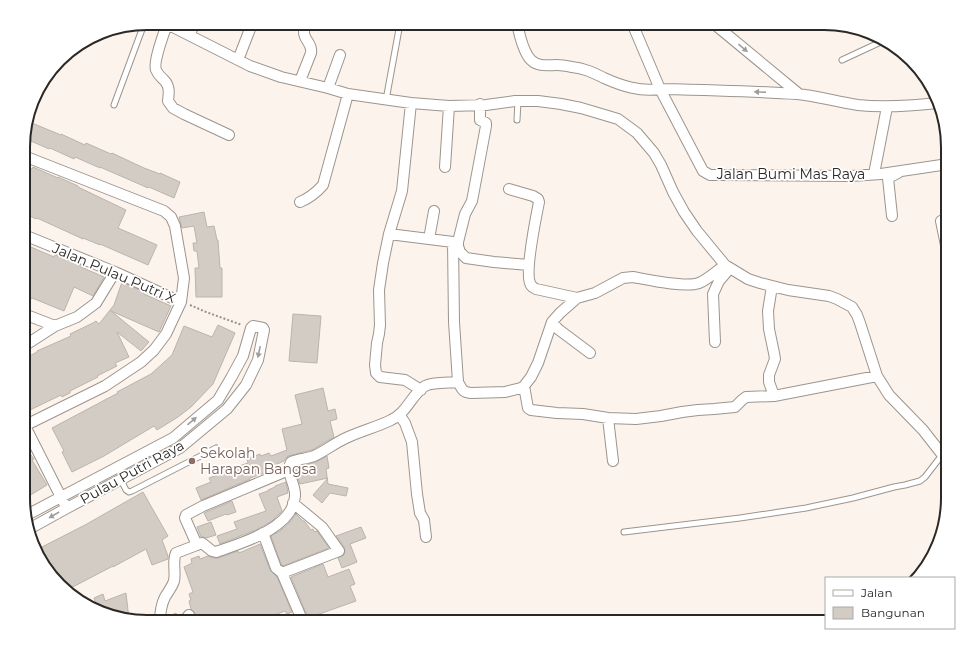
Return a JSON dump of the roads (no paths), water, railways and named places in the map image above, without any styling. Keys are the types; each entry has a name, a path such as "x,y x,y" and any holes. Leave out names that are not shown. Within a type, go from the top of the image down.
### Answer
{"street":[{"path":"164,30 156,60 156,69 168,85 168,101 173,108 229,135"},
{"path":"179,30 250,66 281,77 348,94 411,104 449,106 538,101 581,108 618,119 637,133 654,153 684,212 697,231 727,267 748,279 760,283 788,290 829,296 852,307 860,323 877,376 889,395 923,430 941,453"},
{"path":"190,36 192,30"},
{"path":"238,60 250,30"},
{"path":"300,82 312,49 304,36 304,30"},
{"path":"519,30 525,50 530,59 536,63 541,65 575,67 592,72 634,89 650,91 660,89 719,90 799,94 858,105 887,107 933,104"},
{"name":"Jalan Bumi Mas Raya","path":"635,30 660,89 703,171 706,173 717,175 881,175 941,165"},
{"path":"721,30 799,94"},
{"path":"328,88 340,55"},
{"path":"300,202 313,196 323,185 348,94"},
{"path":"411,104 402,191 388,234 379,290 380,325 375,354 376,372 380,377 405,380 422,390"},
{"path":"480,104 480,120 486,123 486,126 472,202 465,214 456,242 454,322 458,382 465,392 505,392 524,386 538,363 552,322 577,298 596,293 623,278 628,277 673,283 694,284 727,267"},
{"path":"445,167 449,106"},
{"path":"887,107 881,175 892,216"},
{"path":"30,158 164,211 171,217 175,226 184,278 181,302 166,334 154,350 141,362 106,386 30,422"},
{"path":"509,189 533,196 538,199 539,202 529,265 529,281 531,286 536,289 577,298"},
{"path":"429,239 434,210"},
{"path":"388,234 456,242"},
{"name":"Jalan Pulau Putri X","path":"30,237 115,272 181,302"},
{"path":"456,242 460,252 466,258 529,265"},
{"path":"715,342 713,294 727,267"},
{"path":"30,342 55,326 77,316 96,303 115,272"},
{"path":"772,286 768,311 769,329 775,359 769,374 769,382 774,396"},
{"path":"30,316 55,326"},
{"path":"552,322 558,329 590,353"},
{"name":"Pulau Putri Raya","path":"31,513 173,438 218,400 232,378 243,356 251,328 253,326 262,327 264,330 258,360 246,385 227,409 180,448 34,526"},
{"path":"524,386 528,408 531,410 583,414 608,418 636,419 687,411 714,410 735,407 746,397 774,396 877,376"},
{"path":"161,615 165,597 174,582 176,553 202,544 216,552 256,537 279,524 288,514 295,496 295,488 289,470 290,462 314,456 359,432 400,416 413,397 425,386 430,384 458,382"},
{"path":"218,400 227,409"},
{"path":"400,416 405,423 412,442 417,494 420,513 424,520 426,537"},
{"path":"608,418 613,461"},
{"path":"30,437 67,508"},
{"path":"197,545 185,518 186,515 203,506 289,470"},
{"path":"282,573 339,551 322,527 293,503"},
{"path":"263,533 276,568 282,573 300,615"}],"lane":[{"path":"114,105 142,30"},
{"path":"386,100 399,30"},
{"path":"842,60 878,43"},
{"path":"517,120 518,101"},
{"path":"121,480 126,490 129,492 216,448"},
{"path":"624,532 740,518 806,508 853,498 920,480 941,462"}],"place":[{"name":"Sekolah Harapan Bangsa","path":"192,461"}]}
